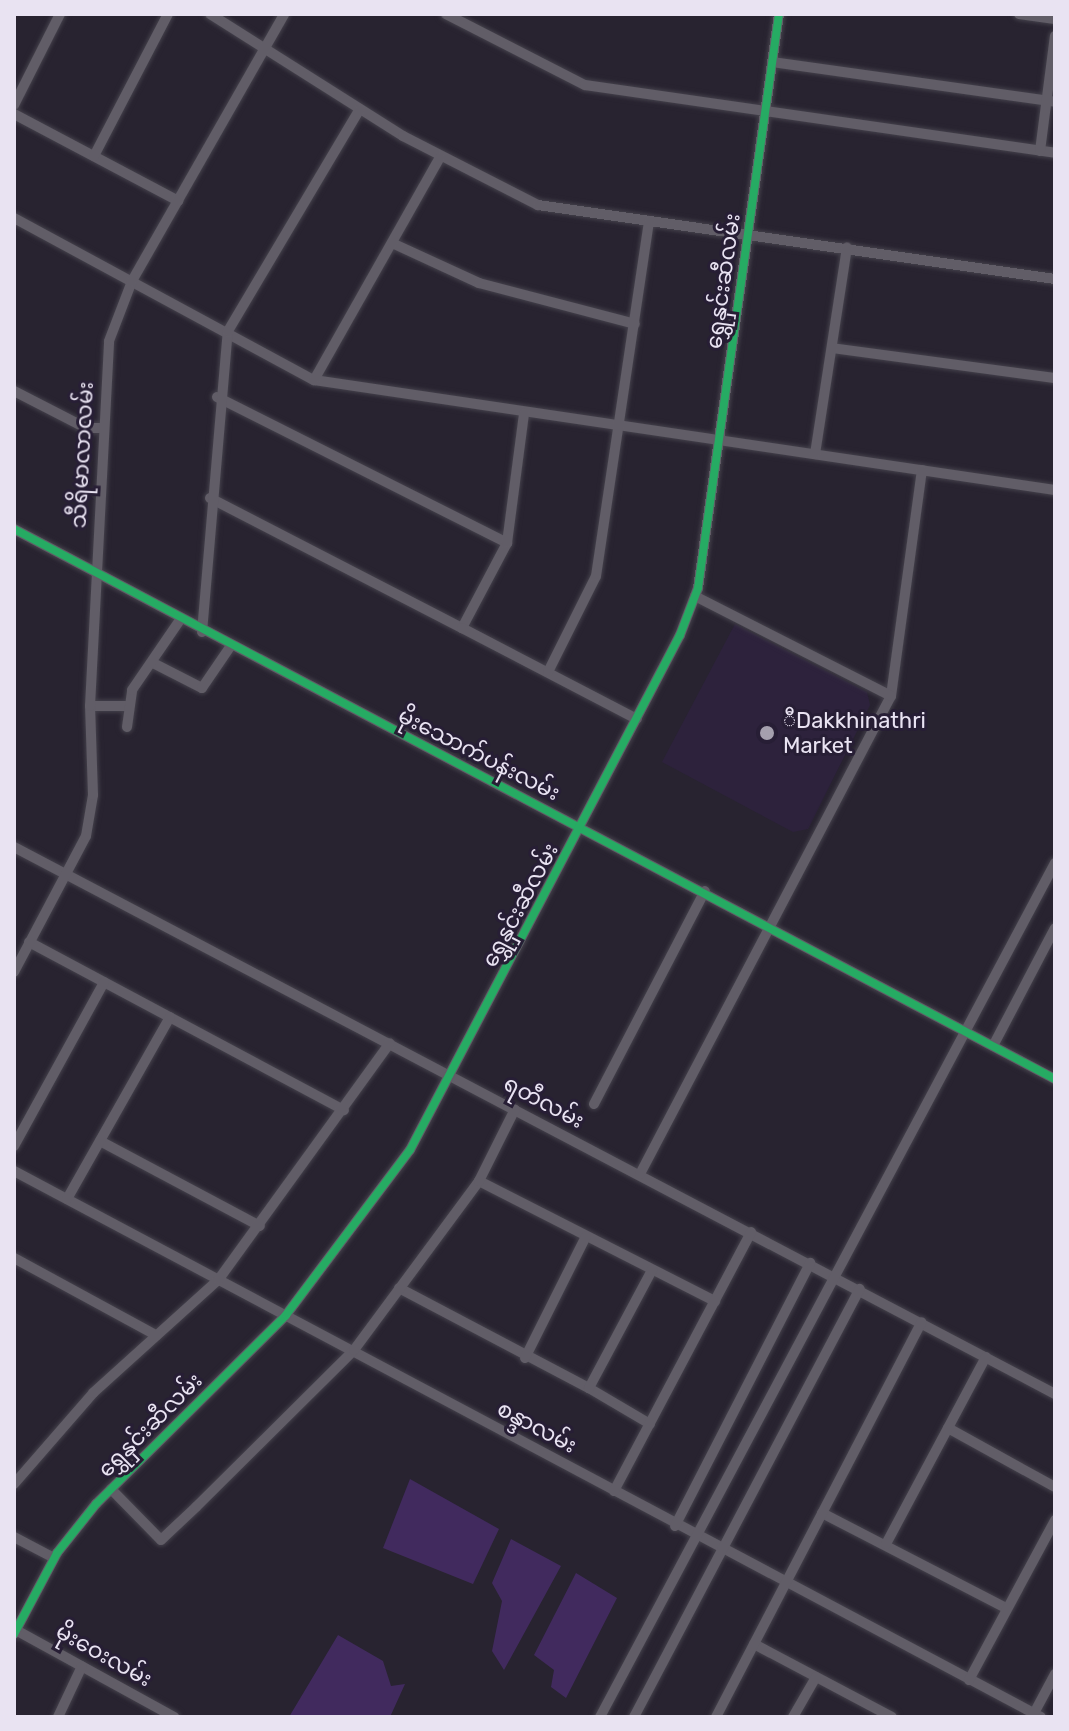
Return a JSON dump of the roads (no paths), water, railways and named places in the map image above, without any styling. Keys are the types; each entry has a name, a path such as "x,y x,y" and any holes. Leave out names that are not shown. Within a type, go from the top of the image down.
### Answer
{"street":[{"path":"14,105 60,14"},
{"path":"94,156 168,14"},
{"path":"210,14 440,157 538,205 747,232 1055,279"},
{"name":"သီရိမာလာလမ်း","path":"14,972 69,874 93,795 90,706 102,428 109,341 132,281 284,14"},
{"path":"446,14 585,85 765,114 1055,153"},
{"name":"ရွှေနှင်းဆီလမ်း","path":"15,1631 54,1558 111,1489 286,1315 410,1150 637,719 695,596 720,440 779,14"},
{"path":"1019,14 1055,19"},
{"path":"1040,151 1051,102 1055,36"},
{"path":"772,62 1051,102"},
{"path":"202,632 217,397 228,331 360,109"},
{"path":"14,114 178,201"},
{"path":"314,380 440,157"},
{"path":"14,218 314,380 1055,490"},
{"path":"548,672 596,576 649,221"},
{"path":"392,243 479,283 635,324"},
{"path":"815,454 847,247"},
{"path":"832,348 1055,378"},
{"path":"14,391 86,428 102,428"},
{"path":"217,397 507,543"},
{"path":"462,628 507,543 524,413"},
{"path":"640,1174 891,696 922,470"},
{"path":"210,498 637,719"},
{"name":"မိုးသောက်ပန်းလမ်း","path":"14,529 97,571 230,647 705,891 1055,1079"},
{"path":"695,596 891,696"},
{"path":"127,727 128,706 180,620"},
{"path":"153,663 202,688 230,647"},
{"path":"90,706 128,706"},
{"name":"ရတီလမ်း","path":"14,847 1055,1394"},
{"path":"600,1717 1055,863"},
{"path":"594,1104 705,891"},
{"path":"993,1046 1055,928"},
{"path":"29,942 344,1110"},
{"path":"14,1146 104,982"},
{"path":"67,1199 170,1017"},
{"path":"14,1484 93,1393 219,1279 390,1043"},
{"path":"111,1489 161,1540 354,1350 479,1181 515,1109"},
{"path":"100,1141 260,1226"},
{"name":"စန္ဒာလမ်း","path":"14,1171 354,1350 696,1538 1036,1716"},
{"path":"479,1181 715,1301"},
{"path":"614,1491 751,1232"},
{"path":"525,1358 586,1236"},
{"path":"14,1258 156,1335"},
{"path":"675,1526 810,1263"},
{"path":"589,1388 652,1270"},
{"path":"399,1288 525,1358 589,1388 650,1424"},
{"path":"634,1717 860,1289"},
{"path":"716,1717 922,1322"},
{"path":"886,1544 986,1357"},
{"path":"948,1428 1055,1487"},
{"path":"822,1513 1006,1608"},
{"path":"969,1680 1055,1520"},
{"path":"14,1537 54,1558"},
{"name":"မိုးဝေးလမ်း","path":"15,1631 174,1717"},
{"path":"754,1644 892,1717"},
{"path":"58,1717 82,1666"},
{"path":"1036,1716 1055,1674"},
{"path":"793,1717 816,1677"}],"place":[{"name":"ီDakkhinathri Market","path":"767,733"}]}
